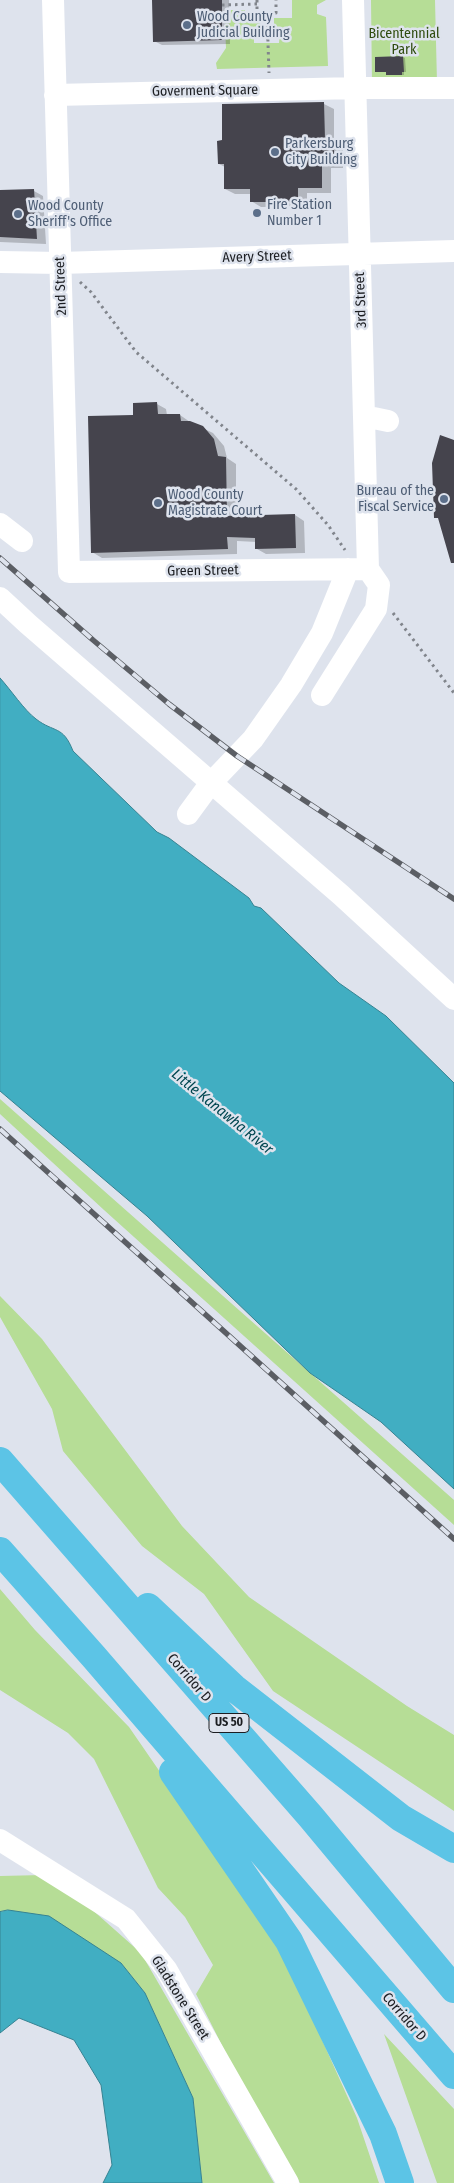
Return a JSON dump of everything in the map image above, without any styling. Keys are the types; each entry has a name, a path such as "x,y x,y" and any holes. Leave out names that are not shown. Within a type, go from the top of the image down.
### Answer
{"highway":[{"name":"Corridor D","path":"0,1461 311,1817 454,1989"},
{"path":"32,1498 234,1688 402,1818 454,1849"},
{"name":"Corridor D","path":"0,1551 94,1657 454,2075"},
{"path":"94,1657 289,1941 382,2134 400,2183"}],"street":[{"name":"2nd Street","path":"53,0 69,572"},
{"name":"3rd Street","path":"351,569 364,416 353,0"},
{"name":"Goverment Square","path":"55,95 356,88 454,88"},
{"name":"Avery Street","path":"0,262 454,251"},
{"path":"364,416 388,421"},
{"path":"0,524 22,541"},
{"path":"188,814 210,784 253,739 291,685 322,633 351,569 379,585 376,609 322,695"},
{"name":"Green Street","path":"69,572 351,569"},
{"path":"0,598 210,784 341,895 454,999"},
{"name":"Gladstone Street","path":"0,1840 126,1919 166,1970 288,2183"}],"path":[{"path":"222,5 257,2 257,14 267,14 276,13 276,0"},
{"path":"267,14 268,38"},
{"path":"60,262 91,292 136,352 296,489 328,526 344,549 351,569"},
{"path":"391,606 393,612 454,693"}],"green space":[{"path":"292,0 326,0 317,5 317,14 326,17 328,66 217,69 216,63 226,48 225,25 229,10 245,10 245,17 256,17 256,22 260,21 261,31 254,31 254,43 279,43 280,30 274,30 274,18 292,18"},
{"name":"Bicentennial Park","path":"371,0 435,0 437,83 372,84"},
{"path":"0,1099 454,1500 454,1525 0,1114"},
{"path":"0,1296 42,1339 182,1526 249,1597 407,1706 454,1735 454,1811 273,1691 204,1594 142,1546 63,1451 52,1409 0,1317"},
{"path":"0,1589 35,1630 129,1727 280,1946 357,2118 379,2183 300,2183 234,2069 196,1994 213,1965 185,1917 158,1888 94,1759 68,1733 0,1690"},
{"path":"43,1875 62,1883 141,1953 274,2183 202,2183 193,2098 145,1993 121,1963 8,1910 0,1912 0,1876"},
{"path":"384,2034 454,2109 454,2183 437,2183"}],"water":[{"name":"Little Kanawha River","path":"0,678 31,715 62,733 73,751 157,832 169,838 249,898 254,906 261,908 339,983 386,1016 454,1083 454,1489 381,1422 310,1373 147,1216 0,1091"},
{"path":"8,1910 49,1916 121,1963 145,1993 193,2098 202,2183 103,2183 112,2165 101,2085 74,2040 19,2018 0,2033 0,1912"}],"building":[{"name":"Wood County Judicial Building","path":"152,0 222,0 222,40 153,42"},
{"path":"403,56 404,72 402,72 402,75 386,75 386,72 375,72 375,57"},
{"name":"Parkersburg City Building","path":"324,102 325,139 334,139 334,163 322,163 322,188 298,188 298,202 250,202 250,189 224,189 224,164 218,164 217,141 222,140 222,104"},
{"name":"Wood County Sheriff's Office","path":"34,189 37,239 0,237 0,190"},
{"name":"Wood County Magistrate Court","path":"157,402 158,414 180,414 181,421 190,421 203,426 214,439 218,456 226,457 227,516 295,514 296,548 255,549 255,538 227,537 228,549 91,553 88,416 133,415 133,403"},
{"name":"Bureau of the Fiscal Service","path":"440,435 454,440 454,563 451,563 438,518 434,518 432,463"}],"railway":[{"path":"0,558 169,704 237,756 454,899"},
{"path":"0,1129 454,1539"}],"place":[{"name":"Wood County Judicial Building","path":"187,25"},
{"name":"Parkersburg City Building","path":"275,152"},
{"name":"Fire Station Number 1","path":"257,213"},
{"name":"Wood County Sheriff's Office","path":"18,214"},
{"name":"Bureau of the Fiscal Service","path":"444,499"},
{"name":"Wood County Magistrate Court","path":"158,503"}]}
